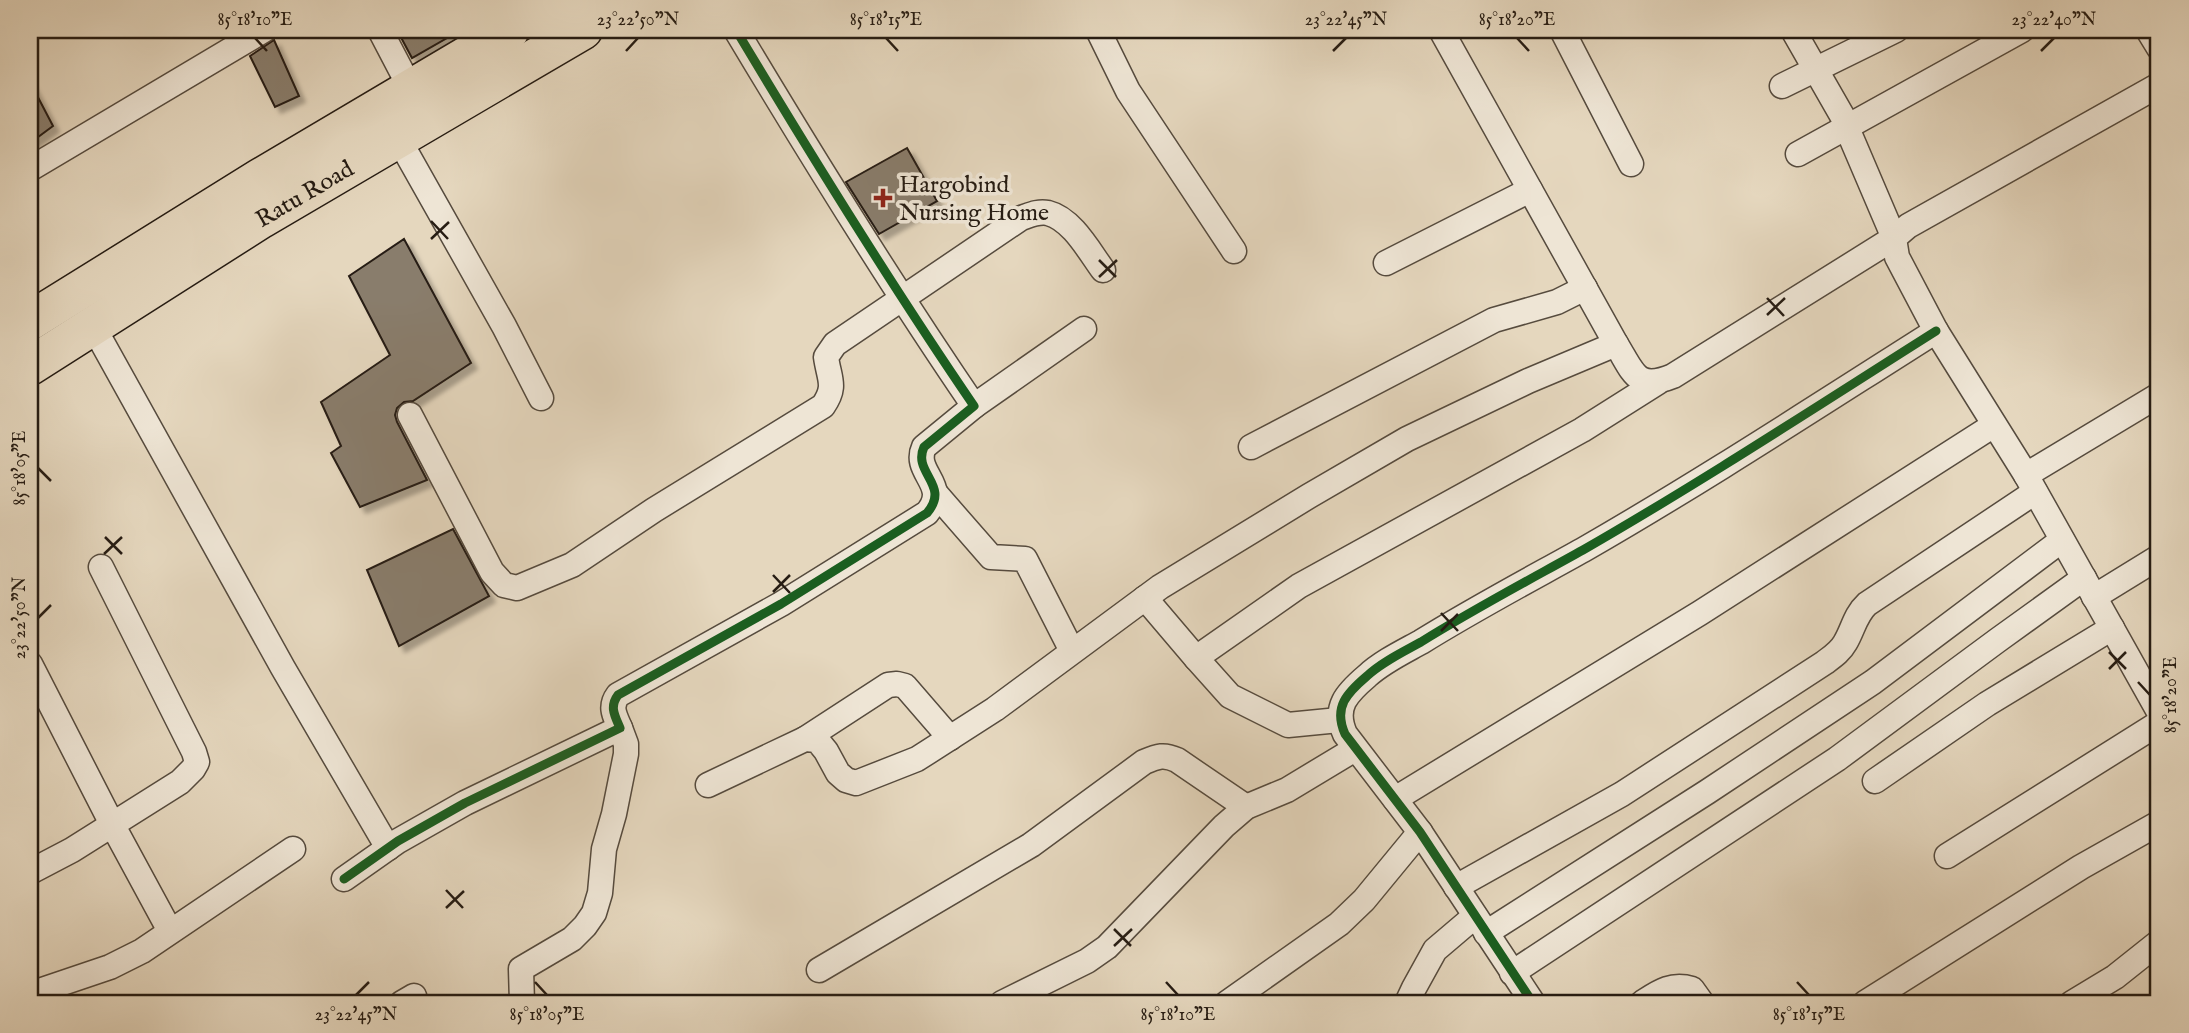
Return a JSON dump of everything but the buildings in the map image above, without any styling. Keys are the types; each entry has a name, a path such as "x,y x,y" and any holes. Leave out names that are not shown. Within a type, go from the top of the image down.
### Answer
{"main road":[{"path":"30,301 403,74 481,30"},
{"path":"30,321 248,186 510,30"},
{"path":"30,345 271,196 551,30"},
{"name":"Ratu Road","path":"30,366 261,219 583,30"}],"street":[{"path":"30,169 264,30"},
{"path":"380,30 403,74"},
{"path":"736,30 812,158 902,300 974,406"},
{"path":"1098,30 1128,91 1234,251"},
{"path":"1441,30 1616,344 1637,377 1647,383 1658,382"},
{"path":"1562,30 1632,164"},
{"path":"1793,30 1847,126 1895,239 1897,257 1936,331 2031,484 2159,712"},
{"path":"1782,86 1896,30"},
{"path":"1798,155 2022,30"},
{"path":"2148,30 2159,48"},
{"path":"1196,658 1299,586 1582,430 1895,239 1908,226 2159,85"},
{"path":"398,138 504,326 541,398"},
{"path":"1386,263 1530,190"},
{"path":"410,415 492,572 504,585 517,588 572,565 654,510 823,406 831,395 826,357 835,345 1021,218 1035,213 1048,213 1060,219 1071,228 1102,270"},
{"path":"1251,447 1494,320 1557,302 1585,288"},
{"path":"93,326 283,668 388,848"},
{"path":"1072,651 1026,559 991,557 936,494 921,463 920,455 925,447 974,406 1084,329"},
{"path":"1534,1003 1420,832 1345,734 1339,720 1340,707 1349,693 1369,674 1471,611 1683,491 1936,331"},
{"path":"805,739 817,740 838,773 846,780 856,783 917,759 995,709 1145,598 1275,517 1407,439 1616,344"},
{"path":"1456,887 1622,794 1824,663 1846,642 1861,609 1867,604 2031,484 2159,395"},
{"path":"1395,799 1700,613 1994,425"},
{"path":"522,1003 521,969 572,939 594,913 600,893 604,849 626,754 626,744 612,709 618,695 769,611 927,513 934,504 936,494"},
{"path":"1407,1003 1435,950 1696,799 1873,682 2062,540"},
{"path":"1512,973 1837,760 1987,648 2089,588 2159,557"},
{"path":"30,872 72,850 180,782 197,762 101,567"},
{"path":"1145,598 1230,696 1288,725 1339,720"},
{"path":"1875,781 1987,704 2112,628"},
{"path":"30,664 170,931"},
{"path":"708,785 805,739 888,685 905,686 950,738"},
{"path":"1947,856 2159,723"},
{"path":"344,879 388,848 465,803 620,729"},
{"path":"1002,1003 1087,961 1107,947 1224,826 1246,807 1287,790 1355,749"},
{"path":"819,970 1031,845 1144,762 1158,756 1166,755 1177,760 1246,807"},
{"path":"1865,1003 2081,867 2159,823"},
{"path":"1227,1003 1339,924 1364,900 1420,832"},
{"path":"38,989 110,967 142,951 293,849"},
{"path":"2072,1003 2115,977 2159,942"},
{"path":"1642,1003 1661,991 1679,985 1692,989 1702,1003"}],"cycle path":[{"path":"344,879 398,841 465,803 620,728 613,708 618,695 781,604 927,513 933,503 933,487 923,464 924,447 974,406 852,219 736,30"},
{"path":"1533,1003 1420,832 1345,734 1341,716 1344,701 1360,682 1386,662 1672,497 1936,331"}],"place":[{"name":"Hargobind Nursing Home","path":"883,198"}]}
